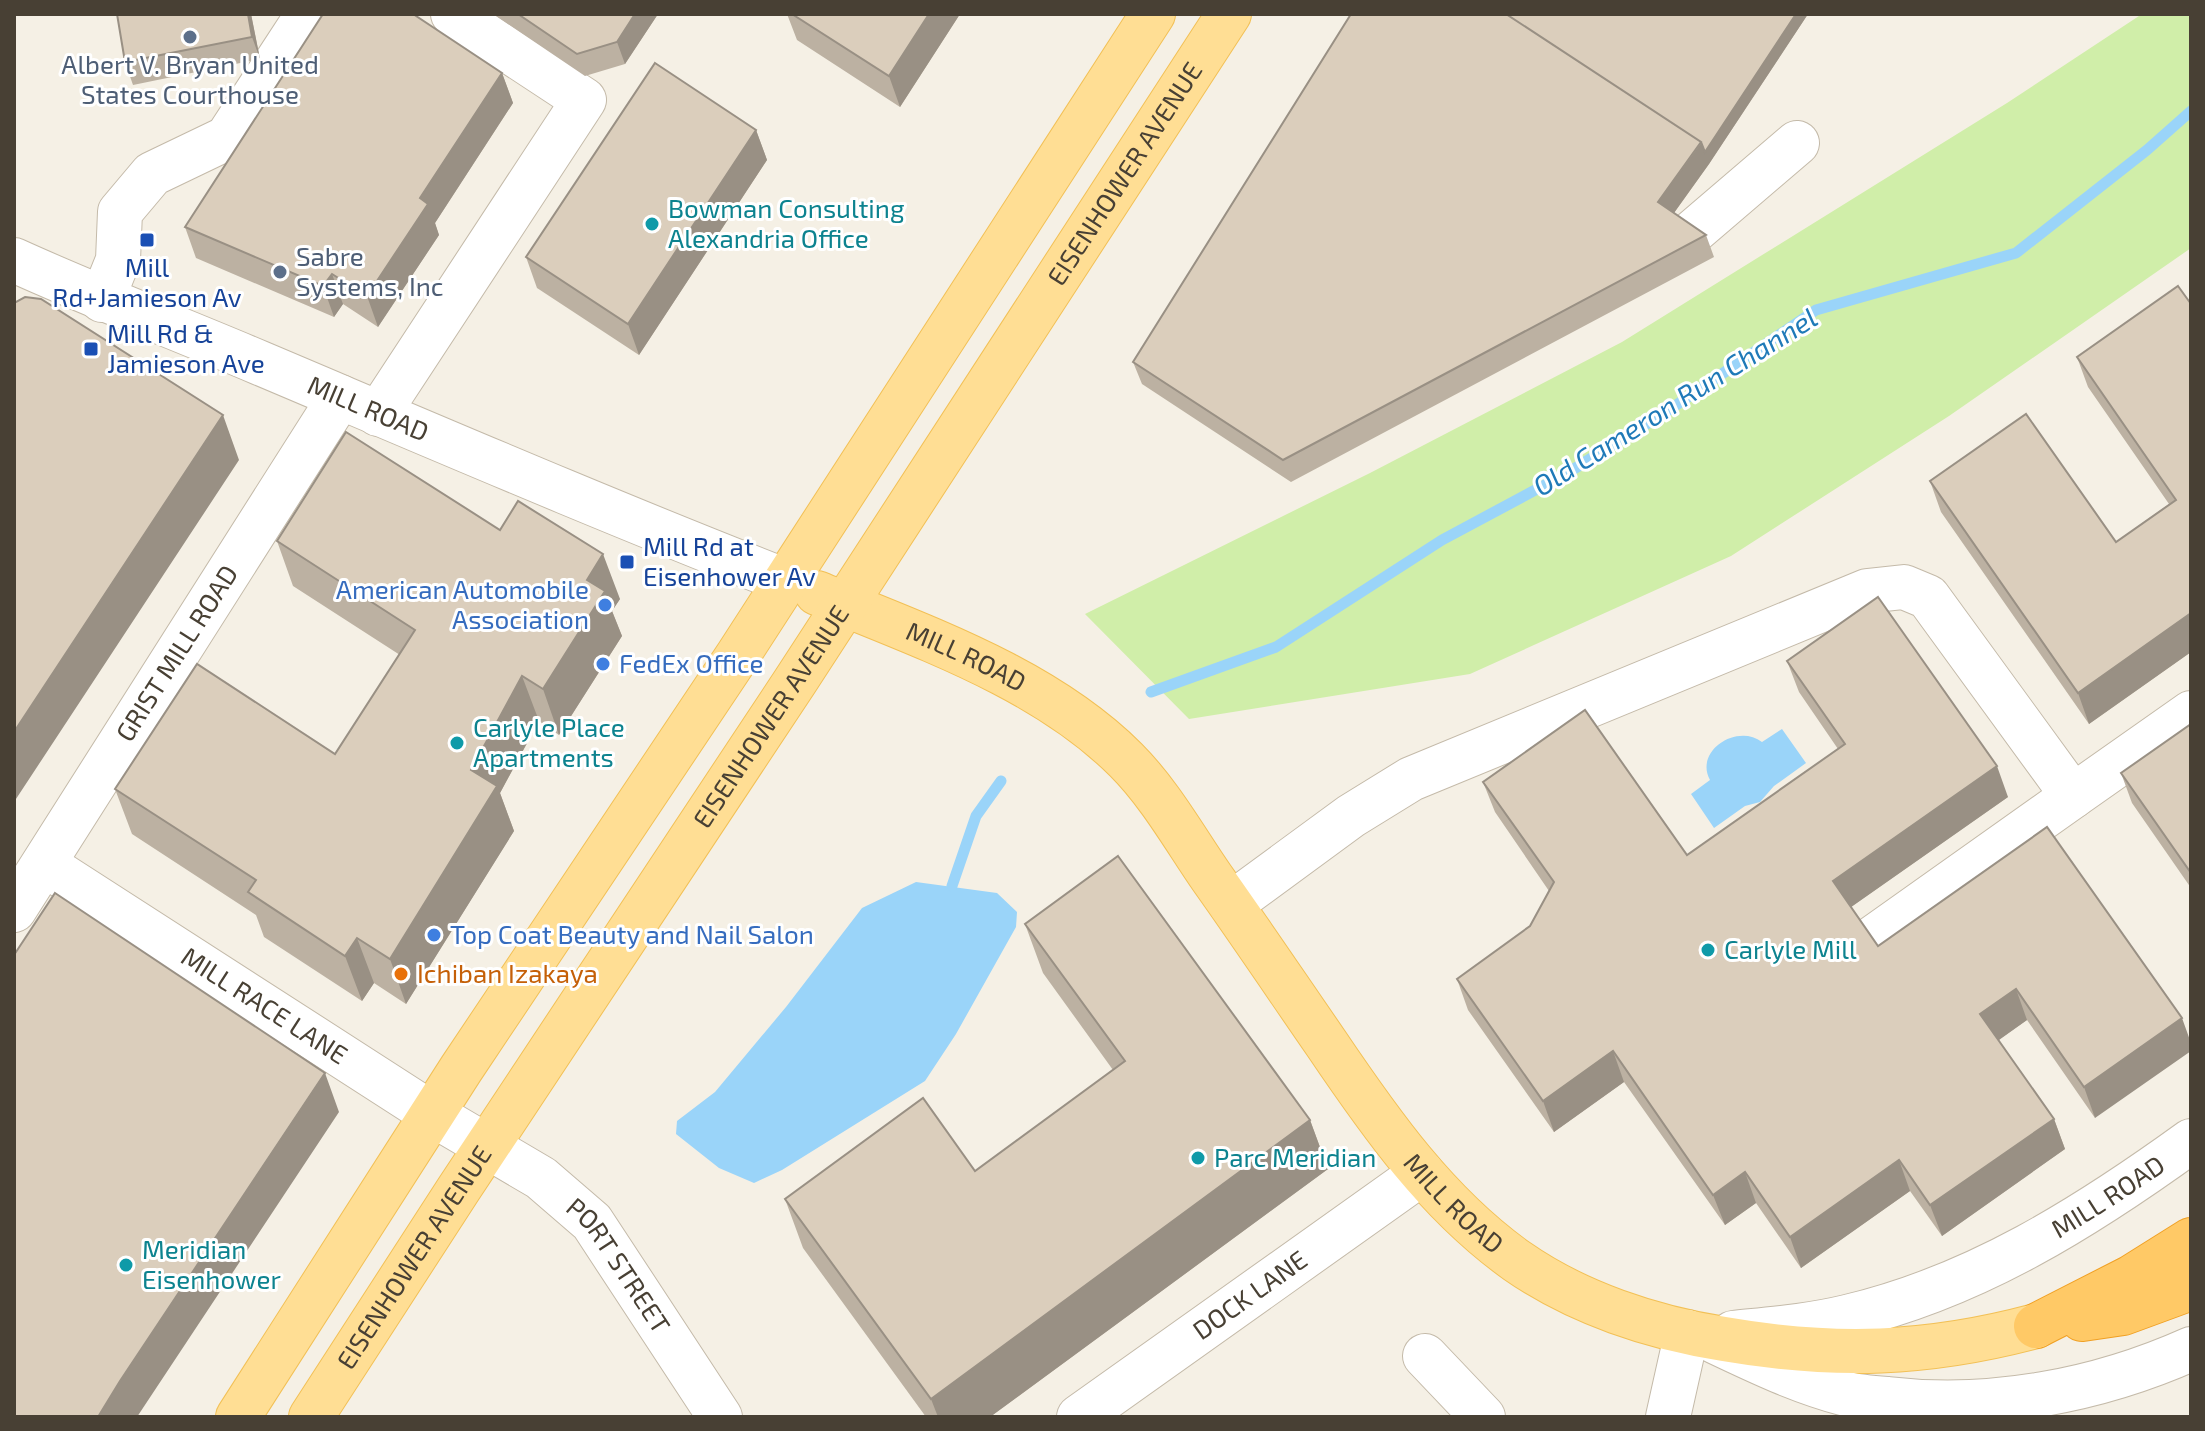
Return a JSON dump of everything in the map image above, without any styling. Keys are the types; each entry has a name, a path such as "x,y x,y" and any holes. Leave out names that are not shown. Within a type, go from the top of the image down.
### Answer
{"highway":[{"path":"2036,1326 2132,1277 2191,1240"},
{"path":"2036,1326 2123,1313 2191,1288"}],"main road":[{"path":"238,1417 432,1114 786,581 1153,14"},
{"name":"EISENHOWER AVENUE","path":"311,1417 1229,14"},
{"name":"MILL ROAD","path":"786,581 921,637 1015,681 1100,736 1129,763 1231,904 1354,1085 1422,1173 1455,1210 1520,1263 1595,1302 1639,1319 1695,1334 1785,1348 1829,1352 1936,1348 1989,1339 2036,1326"}],"street":[{"path":"102,300 118,260 120,212 152,174 227,138 308,14"},
{"name":"GRIST MILL ROAD","path":"14,910 359,406 584,100 453,14"},
{"path":"1686,238 1797,143"},
{"name":"MILL ROAD","path":"14,260 102,300 168,324 786,581"},
{"path":"1231,904 1351,816 1411,779 1867,591 1904,587 1928,597 2073,796"},
{"path":"1866,943 2191,713"},
{"name":"MILL RACE LANE","path":"44,864 432,1114 488,1145"},
{"name":"MILL ROAD","path":"1695,1334 1847,1317 1913,1297 1980,1271 2043,1240 2191,1141"},
{"name":"PORT STREET","path":"488,1145 541,1178 592,1222 720,1417"},
{"name":"DOCK LANE","path":"1079,1417 1422,1173"},
{"path":"1668,1417 1695,1334"},
{"name":"MILL ROAD","path":"1695,1334 1819,1386 1849,1395 1921,1403 1980,1402 2045,1394 2109,1379 2191,1349"},
{"path":"1425,1356 1483,1417"}],"green space":[{"path":"2142,14 2191,14 2191,248 1949,416 1731,556 1470,674 1189,719 1085,614 1370,473 1622,342 2007,103"}],"water":[{"path":"1782,729 1806,763 1774,786 1760,802 1745,806 1714,828 1691,794 1710,780 1708,759 1713,750 1730,738 1741,736 1762,742"},
{"path":"916,882 997,893 1017,912 1016,927 956,1034 925,1081 782,1170 754,1183 719,1168 676,1134 677,1121 715,1092 786,1007 862,908"}],"building":[{"path":"117,14 248,14 252,37 125,62"},
{"path":"323,14 413,14 502,73 420,198 428,204 367,296 332,274 323,286 185,227"},
{"path":"518,14 635,14 617,42 577,54"},
{"path":"792,14 929,14 889,76"},
{"path":"1351,14 1506,14 1701,142 1658,202 1706,235 1283,460 1133,362"},
{"path":"1506,14 1796,14 1705,152 1701,142"},
{"name":"Bowman Consulting Alexandria Office","path":"655,63 756,130 628,324 526,257"},
{"path":"2178,286 2191,304 2191,613 2078,693 1930,481 2026,414 2116,542 2176,500 2077,357"},
{"path":"25,297 41,299 223,415 14,732 14,303"},
{"name":"Carlyle Place Apartments","path":"346,432 500,530 518,501 603,554 587,580 605,591 543,689 522,676 471,770 497,786 390,959 357,938 345,956 248,892 256,880 115,789 197,664 335,754 415,630 277,541"},
{"name":"Carlyle Mill","path":"1878,597 1997,766 1833,881 1878,946 2047,827 2182,1018 2084,1087 2016,989 1980,1014 2054,1119 1930,1205 1899,1160 1790,1237 1745,1172 1713,1195 1613,1051 1543,1101 1457,979 1530,926 1554,882 1483,782 1585,710 1687,855 1845,744 1787,661"},
{"path":"2191,724 2191,873 2121,773"},
{"name":"Parc Meridian","path":"1118,856 1310,1120 931,1399 785,1199 923,1098 975,1171 1125,1061 1025,924"},
{"name":"Meridian Eisenhower","path":"55,893 325,1073 98,1417 14,1417 14,955"}],"waterway":[{"name":"Old Cameron Run Channel","path":"1151,692 1276,647 1442,540 1569,472 1669,410 1816,310 2016,253 2147,150 2191,111"},
{"path":"952,886 976,816 1001,781"}],"place":[{"name":"Albert V. Bryan United States Courthouse","path":"190,37"},
{"name":"Bowman Consulting Alexandria Office","path":"652,224"},
{"name":"Mill Rd+Jamieson Av","path":"147,240"},
{"name":"Sabre Systems, Inc","path":"280,272"},
{"name":"Mill Rd & Jamieson Ave","path":"91,349"},
{"name":"Mill Rd at Eisenhower Av","path":"627,562"},
{"name":"American Automobile Association","path":"605,605"},
{"name":"FedEx Office","path":"603,664"},
{"name":"Carlyle Place Apartments","path":"457,743"},
{"name":"Top Coat Beauty and Nail Salon","path":"434,935"},
{"name":"Carlyle Mill","path":"1708,950"},
{"name":"Ichiban Izakaya","path":"401,974"},
{"name":"Parc Meridian","path":"1198,1158"},
{"name":"Meridian Eisenhower","path":"126,1265"}]}
